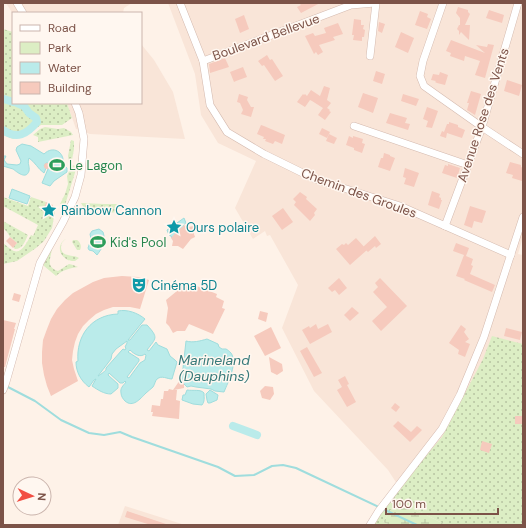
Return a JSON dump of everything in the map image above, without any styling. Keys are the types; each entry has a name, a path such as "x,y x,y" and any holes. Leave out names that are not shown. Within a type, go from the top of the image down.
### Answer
{"street":[{"path":"17,3 22,12"},
{"name":"Chemin des Groules","path":"180,3 203,61 210,105 227,132 264,154 315,179 400,206 511,255"},
{"path":"370,56 376,3"},
{"name":"Boulevard Bellevue","path":"203,61 351,6 376,3"},
{"path":"443,3 423,61 420,76 424,86 523,154"},
{"name":"Avenue Rose des Vents","path":"445,226 482,127 518,3"},
{"path":"3,390 40,263 75,197 81,175 84,139 79,113 75,104"},
{"path":"354,126 468,165"},
{"path":"370,525 378,512 442,429 460,395 484,337 523,217"}],"shaded area":[{"path":"6,3 132,3 124,8 123,12 12,12"},
{"path":"168,3 523,3 523,237 518,254 523,255 523,525 399,487 388,470 314,391 282,328 298,285 270,235 267,236 265,231 253,239 235,208 256,161 218,143 201,115 195,74"},
{"path":"142,45 154,60 173,92 185,139 90,134 76,129 67,104 142,104"},
{"path":"125,506 185,525 118,525"}],"green space":[{"path":"3,29 12,32 12,104 67,104 72,118 62,125 41,125 25,136 13,139 3,135"},
{"path":"45,127 58,129 64,128 73,135 38,142 38,137 33,135"},
{"path":"71,140 74,141 74,149 71,165 77,166 65,205 60,204 68,184 67,176 70,169 68,156"},
{"path":"3,197 28,206 31,197 46,202 44,211 49,213 51,210 55,211 52,228 44,241 17,261 3,264 3,243 14,251 22,249 31,235 33,236 38,225 3,206"},
{"path":"81,203 118,204 118,212 108,213 101,209 86,209"},
{"path":"3,221 28,235 20,248 15,249 13,247 17,243 3,228"},
{"path":"73,240 77,240 79,242 81,246 80,250 77,250 72,242"},
{"path":"63,241 61,246 62,252 79,258 75,261 67,260 60,251 61,243"},
{"path":"52,247 50,261 51,267 58,271 69,264 78,267 61,272 56,276 43,264"},
{"path":"492,336 523,344 523,525 446,525 397,500 383,522 391,525 372,525 399,487 442,437 483,359"},
{"path":"397,500 446,525 391,525 383,522"}],"water":[{"name":"Le Lagon","path":"22,144 31,146 44,154 51,150 58,151 62,156 63,164 67,168 67,172 54,181 50,186 42,183 50,167 49,163 46,163 44,166 46,168 44,173 29,158 29,171 26,175 3,166 3,156 6,156 4,160 7,164 20,164 21,161 16,150 17,147"},
{"path":"12,189 30,196 27,204 9,198"},
{"path":"184,218 186,223 183,225 184,228 172,238 167,230"},
{"name":"Kid's Pool","path":"99,229 103,232 104,241 97,255 88,248 91,239 90,234 92,231"},
{"path":"118,311 129,311 136,313 145,319 128,340 130,340 142,325 147,325 155,335 155,338 147,350 149,351 156,342 158,345 167,349 170,356 177,362 172,379 163,377 157,379 153,387 139,400 131,404 125,401 121,394 122,387 126,382 125,381 120,383 109,373 108,375 118,384 118,388 111,394 106,393 92,386 96,379 89,387 86,385 81,379 76,366 80,343 87,328 100,318 118,314","holes":["127,341 125,350 123,349 106,368 106,370 98,376 111,359 112,354 116,349","130,350 137,355 146,355 145,360 140,363 129,378 127,377 139,361 139,359 128,352"]},
{"name":"Marineland (Dauphins)","path":"207,339 218,344 222,349 228,350 233,357 232,372 224,392 191,386 187,387 180,380 186,341 194,342"},
{"path":"187,390 204,393 204,401 202,405 193,404 182,400 183,395 185,395"},
{"path":"210,390 218,395 217,400 208,403 206,394"}],"building":[{"path":"299,3 320,3 301,13 297,7 301,5"},
{"path":"458,7 468,10 470,14 465,25 470,25 469,40 461,32 459,35 459,31 457,29 460,25 460,18 456,13"},
{"path":"489,10 504,15 502,23 486,18"},
{"path":"420,11 428,14 427,17 431,19 427,29 415,25"},
{"path":"244,15 249,29 240,33 235,19"},
{"path":"354,19 361,20 361,25 364,25 363,29 365,30 362,41 353,40 354,35 352,35"},
{"path":"379,22 385,24 382,33 378,31"},
{"path":"338,23 343,34 333,37 335,40 319,45 323,52 318,55 316,52 314,54 305,36 313,33 315,36 326,33 324,28"},
{"path":"401,32 414,38 408,53 395,47"},
{"path":"451,40 485,53 476,45 487,47 488,44 494,45 485,78 475,75 480,61 465,56 464,61 450,56 451,53 446,51"},
{"path":"267,55 270,60 272,59 283,76 275,81 264,65 262,66 258,61"},
{"path":"225,58 229,67 210,73 209,64"},
{"path":"243,67 247,77 234,82 230,72"},
{"path":"376,71 385,74 382,84 373,81"},
{"path":"440,72 448,75 445,85 431,80 433,74 439,75"},
{"path":"507,80 522,85 519,96 504,91"},
{"path":"324,86 330,88 327,100 331,103 327,108 331,112 325,120 318,115 323,108 310,100 305,107 297,102 303,94 307,96 311,90 320,96"},
{"path":"471,91 481,94 475,115 467,110 469,103 467,103"},
{"path":"363,93 378,98 373,113 358,107"},
{"path":"239,94 248,97 247,100 251,107 254,107 251,117 241,114 243,110 240,103 237,102"},
{"path":"403,94 419,99 416,106 401,101"},
{"path":"427,107 438,111 432,128 426,127 428,121 423,119"},
{"path":"390,113 407,118 405,123 410,124 408,130 386,123"},
{"path":"449,122 458,125 458,127 465,130 462,138 447,133 446,138 440,136 442,131 444,132"},
{"path":"261,125 285,135 282,144 275,141 273,144 265,141 266,139 263,139 264,137 257,134"},
{"path":"322,128 330,132 327,138 319,134"},
{"path":"329,134 337,138 334,144 326,141"},
{"path":"349,136 363,139 362,143 365,144 362,153 346,145"},
{"path":"384,153 395,158 390,171 378,167"},
{"path":"510,162 521,165 523,168 522,181 512,178 513,175 506,173"},
{"path":"47,163 50,166 47,169 44,166"},
{"path":"448,164 460,168 457,178 442,173 445,165 448,166"},
{"path":"405,168 419,173 414,187 404,184 406,178 403,177"},
{"path":"432,191 440,194 439,197 442,200 439,209 428,205"},
{"path":"300,192 307,197 306,199 317,209 314,213 315,215 310,221 294,205 296,202 293,199"},
{"path":"46,202 53,205 50,213 43,211"},
{"path":"470,206 486,211 482,223 474,221 472,228 464,225"},
{"path":"283,208 293,222 282,230 272,216"},
{"path":"185,225 188,227 194,226 193,231 195,237 191,239 183,249 178,246 172,246 173,241 171,238"},
{"path":"375,236 381,244 376,248 375,246 368,252 363,247"},
{"path":"10,237 17,243 13,248 6,241"},
{"path":"356,238 367,250 350,265 336,249 342,244 344,245 346,243 348,245"},
{"path":"456,243 469,248 466,256 473,259 471,265 473,266 470,274 495,285 492,292 456,276 464,255 453,251"},
{"path":"122,276 138,277 149,280 140,309 130,307 113,307 96,314 89,320 78,334 73,351 72,360 78,381 51,396 44,375 42,352 43,340 51,319 57,309 73,293 104,278"},
{"path":"339,278 347,288 339,295 335,290 332,292 328,288"},
{"path":"380,278 407,306 381,331 372,321 387,307 373,292 378,287 375,283"},
{"path":"182,284 193,284 217,294 216,297 224,301 222,308 225,309 213,334 189,324 185,331 177,331 173,333 166,323 168,308 166,300 177,291"},
{"path":"14,293 21,295 19,302 12,300"},
{"path":"352,307 359,313 350,321 344,315"},
{"path":"260,311 268,313 266,322 258,319"},
{"path":"3,320 16,323 5,367 3,367"},
{"path":"316,324 318,329 328,324 332,332 310,344 302,330 309,326 310,328"},
{"path":"461,325 466,329 464,332 469,339 465,342 470,344 465,357 458,354 459,350 449,343"},
{"path":"271,327 281,348 265,356 254,336"},
{"path":"506,328 522,332 520,340 504,336"},
{"path":"307,347 322,373 314,377 300,351"},
{"path":"269,357 282,364 283,371 277,375 271,372"},
{"path":"345,376 349,384 347,385 356,402 347,407 337,390 342,387 338,380"},
{"path":"180,380 184,383 184,388 174,390 177,390 176,400 180,401 179,419 152,416 152,405 160,406 164,391 168,391 169,389 173,390"},
{"path":"265,386 273,387 274,394 270,400 262,398 260,391"},
{"path":"395,403 400,407 396,412 391,408"},
{"path":"515,416 523,416 523,424 515,424"},
{"path":"398,421 411,432 417,426 422,430 410,442 393,426"},
{"path":"482,441 492,444 489,453 480,450"},
{"path":"127,511 166,525 151,525 125,517"}],"waterway":[{"path":"3,99 12,102"},
{"path":"3,130 13,135 22,134 29,130 37,122 36,118 29,113 24,106 19,104"},
{"path":"6,386 35,401 61,420 89,433 104,435 120,432 218,467 235,476 254,475 272,466 283,465 296,468 417,525"},
{"path":"233,426 257,435"}],"place":[{"name":"Le Lagon","path":"57,165"},
{"name":"Rainbow Cannon","path":"49,210"},
{"name":"Ours polaire","path":"174,227"},
{"name":"Kid's Pool","path":"98,242"},
{"name":"Cinéma 5D","path":"139,285"}]}
